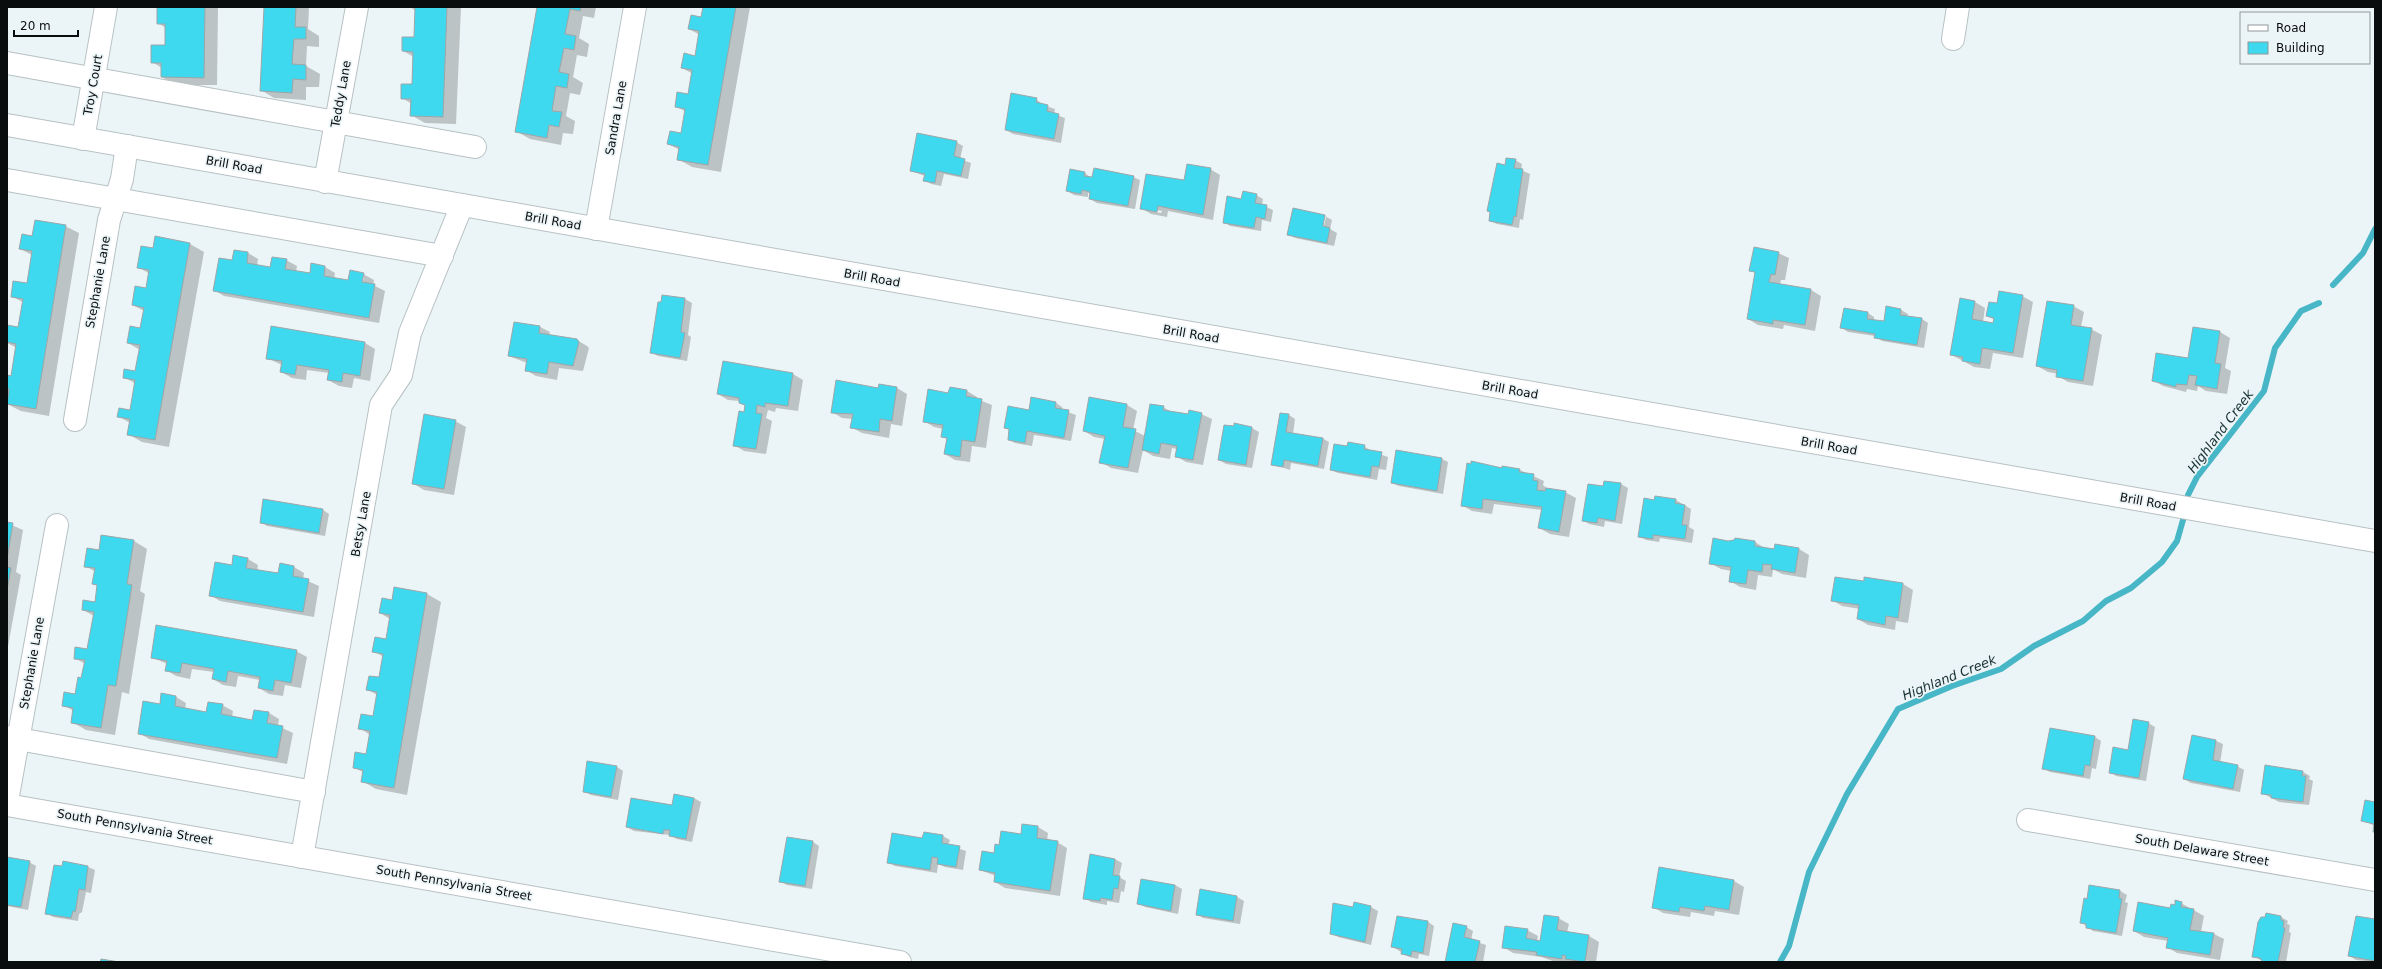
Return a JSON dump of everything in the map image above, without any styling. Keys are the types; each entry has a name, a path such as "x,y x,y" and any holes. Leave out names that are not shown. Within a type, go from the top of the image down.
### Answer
{"street":[{"name":"Troy Court","path":"83,139 106,7"},
{"name":"Teddy Lane","path":"326,182 357,7"},
{"name":"Sandra Lane","path":"596,229 635,7"},
{"path":"1953,40 1958,7"},
{"path":"7,63 475,147"},
{"name":"Brill Road","path":"7,125 2375,541"},
{"name":"Stephanie Lane","path":"75,420 109,220 122,179 127,146"},
{"path":"7,180 442,256"},
{"name":"Betsy Lane","path":"302,857 381,405 401,375 410,333 462,205"},
{"name":"Stephanie Lane","path":"7,801 12,738 57,525"},
{"path":"12,738 314,792"},
{"name":"South Pennsylvania Street","path":"7,804 900,962"},
{"name":"South Delaware Street","path":"2028,820 2375,880"}],"building":[{"path":"157,7 205,7 204,78 161,77 161,63 151,63 151,45 165,45 165,24 157,24"},
{"path":"264,7 296,7 295,27 306,27 306,39 294,39 292,64 306,65 306,80 293,79 292,93 260,91"},
{"path":"415,7 447,7 443,117 410,116 411,99 401,99 401,84 412,84 413,52 402,51 402,37 414,37"},
{"path":"537,7 581,7 580,11 570,9 565,34 576,36 574,50 564,48 559,72 569,74 567,88 556,86 552,111 562,112 559,127 549,125 547,138 515,132"},
{"path":"703,7 736,7 708,165 677,160 679,147 667,144 670,131 681,133 685,109 675,107 677,92 688,94 692,70 681,68 684,53 695,56 699,31 688,29 691,15 701,17"},
{"path":"1011,93 1037,98 1036,102 1048,105 1047,111 1059,114 1054,139 1005,130"},
{"path":"917,133 957,141 954,156 965,159 961,176 937,171 935,183 923,181 925,174 910,171"},
{"path":"1506,158 1516,159 1514,168 1523,169 1516,217 1514,216 1512,225 1489,221 1490,212 1487,211 1497,163 1505,165"},
{"path":"1187,164 1211,168 1203,215 1158,206 1157,212 1140,209 1146,174 1184,180"},
{"path":"1094,168 1134,176 1128,206 1089,199 1090,192 1082,190 1081,194 1066,191 1070,169 1085,172 1084,176 1092,177"},
{"path":"1243,191 1257,194 1255,203 1267,205 1265,219 1256,217 1254,228 1223,223 1227,196 1241,199"},
{"path":"1293,208 1325,215 1323,226 1330,228 1327,243 1287,235"},
{"path":"35,220 66,225 36,409 7,404 9,389 7,388 7,375 11,376 16,344 7,342 7,325 18,327 23,299 11,297 13,281 27,283 32,251 19,249 22,234 32,236"},
{"path":"155,236 190,243 155,440 127,435 130,419 117,417 119,408 130,410 135,380 123,378 124,369 135,371 140,345 127,343 130,326 140,328 144,308 132,305 135,286 146,288 149,270 137,268 141,246 153,248"},
{"path":"1754,247 1779,252 1775,275 1771,274 1769,282 1811,289 1805,325 1773,320 1773,324 1747,319 1755,272 1749,271"},
{"path":"234,250 248,252 247,263 270,267 272,257 287,259 285,269 310,273 311,263 325,266 324,276 348,280 350,270 364,273 362,282 375,284 369,318 213,291 219,258 232,260"},
{"path":"1999,291 2023,295 2013,353 1982,348 1980,364 1962,361 1963,357 1950,355 1960,298 1975,301 1972,319 1993,323 1994,318 1986,316 1989,302 1997,303"},
{"path":"662,295 685,298 681,332 685,333 680,358 650,353 658,302 661,302"},
{"path":"2047,301 2074,305 2071,325 2092,328 2083,381 2056,377 2057,370 2036,366"},
{"path":"1886,306 1901,309 1900,315 1922,318 1917,345 1874,338 1875,334 1840,328 1844,308 1868,312 1867,319 1884,321"},
{"path":"514,322 540,326 539,333 577,339 579,342 573,366 549,362 547,374 525,371 527,359 508,356"},
{"path":"271,326 365,342 360,376 343,373 342,382 327,380 329,370 297,365 295,375 280,372 282,361 266,359"},
{"path":"2193,327 2220,331 2215,363 2221,364 2217,389 2195,385 2197,376 2189,375 2187,385 2176,384 2176,387 2152,381 2156,353 2188,358"},
{"path":"723,361 793,373 788,406 765,403 765,407 757,405 756,413 762,414 756,449 733,446 739,411 744,412 745,405 739,403 739,398 717,394"},
{"path":"836,380 878,388 879,384 897,387 892,421 880,419 879,432 850,428 853,414 831,413"},
{"path":"950,387 967,390 966,396 982,399 975,442 962,440 960,457 944,454 947,438 941,437 943,425 923,422 928,389 948,393"},
{"path":"1031,397 1056,402 1055,408 1069,410 1064,438 1027,431 1025,443 1008,440 1009,429 1004,428 1008,406 1029,410"},
{"path":"1089,397 1127,404 1123,427 1136,429 1128,468 1099,463 1105,436 1083,431"},
{"path":"1150,404 1164,406 1163,410 1188,414 1189,410 1202,413 1193,460 1175,457 1177,446 1161,443 1159,454 1142,450"},
{"path":"1280,413 1289,414 1286,432 1323,438 1318,466 1284,460 1283,467 1271,465"},
{"path":"424,414 456,420 444,489 412,484"},
{"path":"1234,423 1252,427 1246,465 1218,460 1224,425 1234,426"},
{"path":"1348,442 1365,445 1364,449 1382,452 1379,467 1372,466 1370,477 1330,470 1334,444 1347,446"},
{"path":"1396,450 1442,458 1437,491 1391,483"},
{"path":"1471,461 1502,468 1502,466 1520,469 1519,472 1534,474 1533,480 1538,481 1537,490 1545,491 1546,488 1566,491 1559,532 1538,528 1542,507 1483,499 1482,509 1461,506 1467,463 1471,464"},
{"path":"1604,481 1621,483 1615,521 1598,518 1597,523 1582,521 1588,484 1603,486"},
{"path":"1655,496 1676,499 1675,503 1685,505 1682,525 1687,525 1685,539 1653,535 1653,539 1638,537 1644,498 1654,500"},
{"path":"263,499 323,509 319,533 260,523"},
{"path":"7,522 13,523 7,559"},
{"path":"101,535 134,540 127,584 132,585 116,686 108,685 101,728 71,723 73,708 62,706 64,692 75,694 78,677 81,678 85,660 74,659 75,647 87,649 94,612 82,610 83,600 95,602 97,585 92,584 95,568 84,567 87,548 99,550"},
{"path":"1713,538 1728,541 1734,540 1735,538 1755,541 1755,546 1774,549 1775,544 1799,548 1795,573 1771,569 1772,565 1763,564 1762,572 1748,570 1746,584 1729,582 1731,567 1709,564"},
{"path":"233,555 248,558 246,568 278,573 280,563 294,566 293,576 309,579 303,612 209,596 215,562 232,565"},
{"path":"7,567 11,568 7,590"},
{"path":"1835,577 1864,581 1864,577 1903,583 1898,618 1886,616 1885,625 1857,619 1859,605 1831,601"},
{"path":"394,587 427,593 394,788 361,782 363,770 353,768 355,752 366,754 370,731 358,729 361,714 373,716 377,692 366,690 369,676 379,677 383,654 372,652 375,637 386,639 390,615 379,613 382,598 392,600"},
{"path":"156,625 297,650 291,683 275,680 273,691 258,688 260,677 228,671 226,682 212,679 214,669 182,663 180,673 165,671 167,661 151,658"},
{"path":"161,693 176,696 175,706 206,712 208,702 223,704 221,714 252,720 254,710 269,712 267,723 283,726 277,758 138,734 143,701 160,704"},
{"path":"2133,719 2149,722 2139,778 2109,773 2113,747 2128,750"},
{"path":"2050,728 2095,736 2090,766 2085,765 2083,776 2042,769"},
{"path":"2192,735 2216,740 2213,760 2238,765 2233,789 2183,779"},
{"path":"587,761 617,766 611,797 583,792"},
{"path":"2265,765 2303,771 2302,776 2306,776 2303,802 2271,798 2271,795 2261,794"},
{"path":"674,794 694,798 686,839 669,836 670,830 664,830 663,834 626,827 631,798 672,805"},
{"path":"2365,800 2375,802 2375,832 2373,832 2374,824 2361,821"},
{"path":"1022,824 1038,826 1037,838 1058,841 1050,891 994,882 995,873 979,870 982,851 994,853 995,844 999,845 1001,831 1021,834"},
{"path":"924,832 943,835 942,843 960,846 956,867 937,864 938,858 932,857 930,870 887,863 892,833 922,838"},
{"path":"787,837 813,841 805,886 779,882"},
{"path":"1090,854 1115,859 1113,875 1120,876 1118,889 1114,888 1112,900 1101,898 1100,901 1083,899"},
{"path":"7,857 30,861 21,907 7,905"},
{"path":"63,861 88,866 85,890 79,889 75,912 73,911 71,918 45,914 54,865 62,866"},
{"path":"1659,867 1734,880 1729,910 1705,906 1704,911 1680,907 1679,912 1652,908"},
{"path":"1141,879 1175,885 1171,911 1137,904"},
{"path":"2089,885 2120,890 2119,898 2122,899 2116,933 2086,928 2086,924 2080,923 2084,898 2087,899"},
{"path":"1200,889 1237,896 1233,921 1196,915"},
{"path":"2175,900 2182,902 2181,907 2194,909 2190,930 2214,933 2210,955 2166,948 2168,938 2133,931 2138,902 2170,908 2171,904 2175,905"},
{"path":"1354,902 1371,906 1365,942 1330,934 1333,903 1353,907"},
{"path":"2266,913 2281,916 2281,920 2284,921 2283,928 2285,928 2278,962 2263,962 2260,958 2252,957 2258,922 2261,917 2265,917"},
{"path":"1544,915 1559,917 1557,930 1589,935 1585,962 1565,959 1566,956 1562,955 1562,959 1536,955 1537,952 1502,948 1505,926 1528,929 1526,938 1540,941"},
{"path":"1397,916 1428,921 1423,953 1412,951 1411,956 1401,954 1402,949 1391,947"},
{"path":"2356,916 2375,919 2375,961 2348,956"},
{"path":"1453,923 1467,926 1464,937 1480,941 1475,962 1445,962"},
{"path":"101,959 119,962 100,962"}],"waterway":[{"name":"Highland Creek","path":"2333,285 2363,253 2375,229"},
{"name":"Highland Creek","path":"2188,495 2197,477 2264,391 2275,348 2301,311 2319,303"},
{"name":"Highland Creek","path":"1780,962 1789,946 1809,872 1847,794 1898,709 1952,686 2001,669 2034,646 2083,621 2106,601 2131,588 2162,562 2177,541 2183,520"}]}
